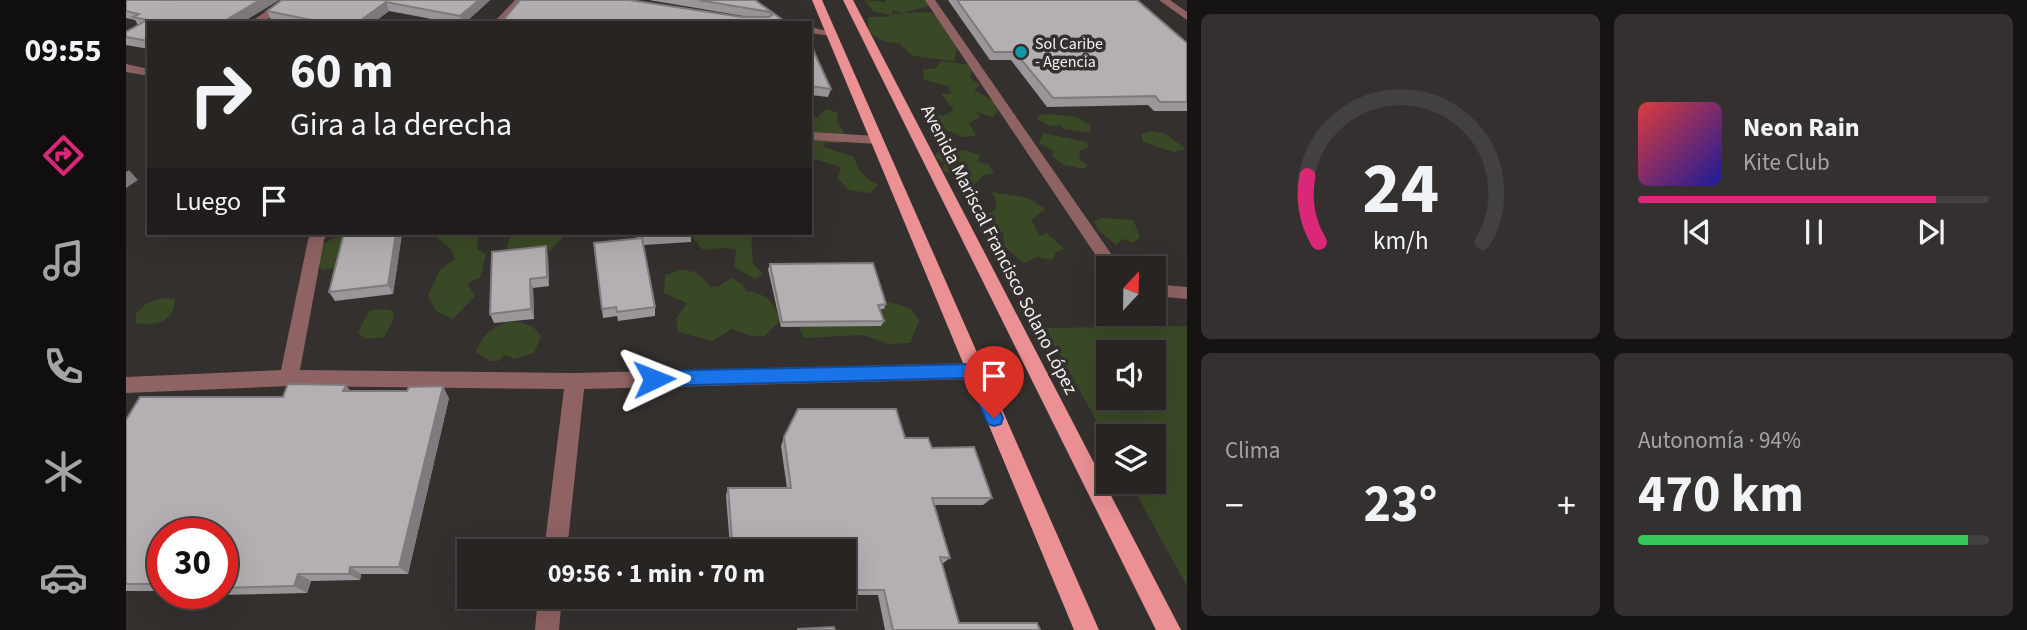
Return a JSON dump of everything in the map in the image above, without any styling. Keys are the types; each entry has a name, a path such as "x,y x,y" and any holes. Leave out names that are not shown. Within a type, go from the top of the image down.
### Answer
{"main road":[{"path":"817,0 1087,630"},
{"name":"Avenida Mariscal Francisco Solano López","path":"848,0 1169,630"}],"street":[{"path":"257,21 290,0"},
{"path":"500,21 521,0"},
{"path":"930,0 1105,256"},
{"path":"1164,0 1187,17"},
{"path":"812,30 831,33"},
{"path":"126,68 147,73"},
{"path":"812,136 877,139"},
{"path":"289,378 319,235"},
{"path":"1166,291 1187,293"},
{"path":"128,388 289,378 575,381 974,371"},
{"path":"556,539 575,381"},
{"path":"547,630 549,609"}],"green space":[{"path":"864,0 927,0 930,6 902,13 893,10 891,14 930,12 944,21 943,26 957,48 954,61 913,56 899,43 873,35 869,32 868,17 890,15 873,11"},
{"path":"942,61 969,65 972,71 969,77 980,85 974,90 992,100 998,111 993,117 976,112 980,117 969,123 976,136 961,137 931,127 934,121 930,112 943,116 954,110 941,94 951,94 948,86 924,80 923,69 934,69"},
{"path":"826,109 838,113 837,122 848,138 843,143 825,143 824,147 854,157 863,174 878,185 869,193 849,190 837,178 841,171 839,166 812,159 812,116 817,117"},
{"path":"1040,115 1077,117 1090,125 1091,133 1063,129 1060,125 1050,126 1037,119"},
{"path":"1152,131 1164,133 1186,149 1174,152 1143,142 1141,134"},
{"path":"1043,133 1087,142 1089,147 1079,151 1080,160 1088,165 1083,169 1064,165 1052,156 1053,151 1039,143"},
{"path":"953,150 980,155 977,161 989,165 994,174 983,175 976,184 943,171 944,163 935,158 937,152 946,155"},
{"path":"992,192 1028,198 1045,209 1031,220 1040,236 1046,233 1065,249 1057,251 1052,260 1037,257 1024,263 1005,247 1003,232 994,231 985,214 994,211 997,203"},
{"path":"1102,218 1133,220 1140,237 1133,243 1123,239 1116,245 1098,230 1094,221"},
{"path":"339,235 371,235 340,260 335,268 322,270 317,260 322,245"},
{"path":"434,235 480,235 477,249 486,254 480,278 467,283 475,296 453,319 436,311 428,296 440,270 455,259 451,249"},
{"path":"510,235 565,235 548,253 506,251"},
{"path":"751,235 753,264 763,274 755,279 734,267 736,250 703,250 692,237"},
{"path":"682,270 698,274 710,287 719,286 731,278 742,284 746,291 769,300 780,321 764,336 751,336 732,329 712,341 678,332 676,319 687,303 664,293 665,275"},
{"path":"162,298 175,299 174,307 167,318 150,324 136,323 136,314 147,303"},
{"path":"889,302 910,308 919,321 910,343 890,344 863,335 804,338 799,327 881,326 876,309 884,309"},
{"path":"369,311 394,311 393,320 384,337 365,339 358,332"},
{"path":"514,321 532,326 541,336 534,353 514,359 505,355 498,361 490,361 476,352 490,330"},
{"path":"1187,326 1187,586 1136,494 1166,494 1166,424 1098,424 1045,328"}],"building":[{"path":"126,0 260,0 224,21 147,21 147,41 126,37 126,32 147,20 133,17 139,14 126,11"},
{"path":"282,0 479,0 460,16 386,2 360,21 316,21 267,11"},
{"path":"520,0 629,0 742,17 772,15 770,12 698,0 755,0 784,21 503,21"},
{"path":"957,0 1137,0 1187,43 1187,102 1160,102 1155,96 1053,98 1015,52 994,52"},
{"path":"812,47 831,89 812,86"},
{"path":"343,235 396,235 388,285 329,292"},
{"path":"642,238 655,307 617,312 616,307 602,309 594,243"},
{"path":"546,246 547,277 530,279 531,309 490,314 492,252"},
{"path":"873,263 886,304 878,305 884,321 782,322 770,264"},
{"path":"288,384 346,385 343,391 407,391 409,387 443,386 399,567 350,567 349,574 298,574 294,586 238,588 238,518 147,518 147,584 126,584 126,420 140,397 283,397"},
{"path":"798,409 896,409 905,438 928,438 932,448 974,447 992,498 932,498 950,558 940,557 959,623 1037,623 1040,630 893,630 884,590 856,590 856,539 732,539 728,488 791,488 784,437"},
{"path":"834,627 835,630 797,629"}],"place":[{"name":"Sol Caribe - Agencia","path":"1021,52"}],"route":[{"path":"654,379 974,371 994,418"}]}
